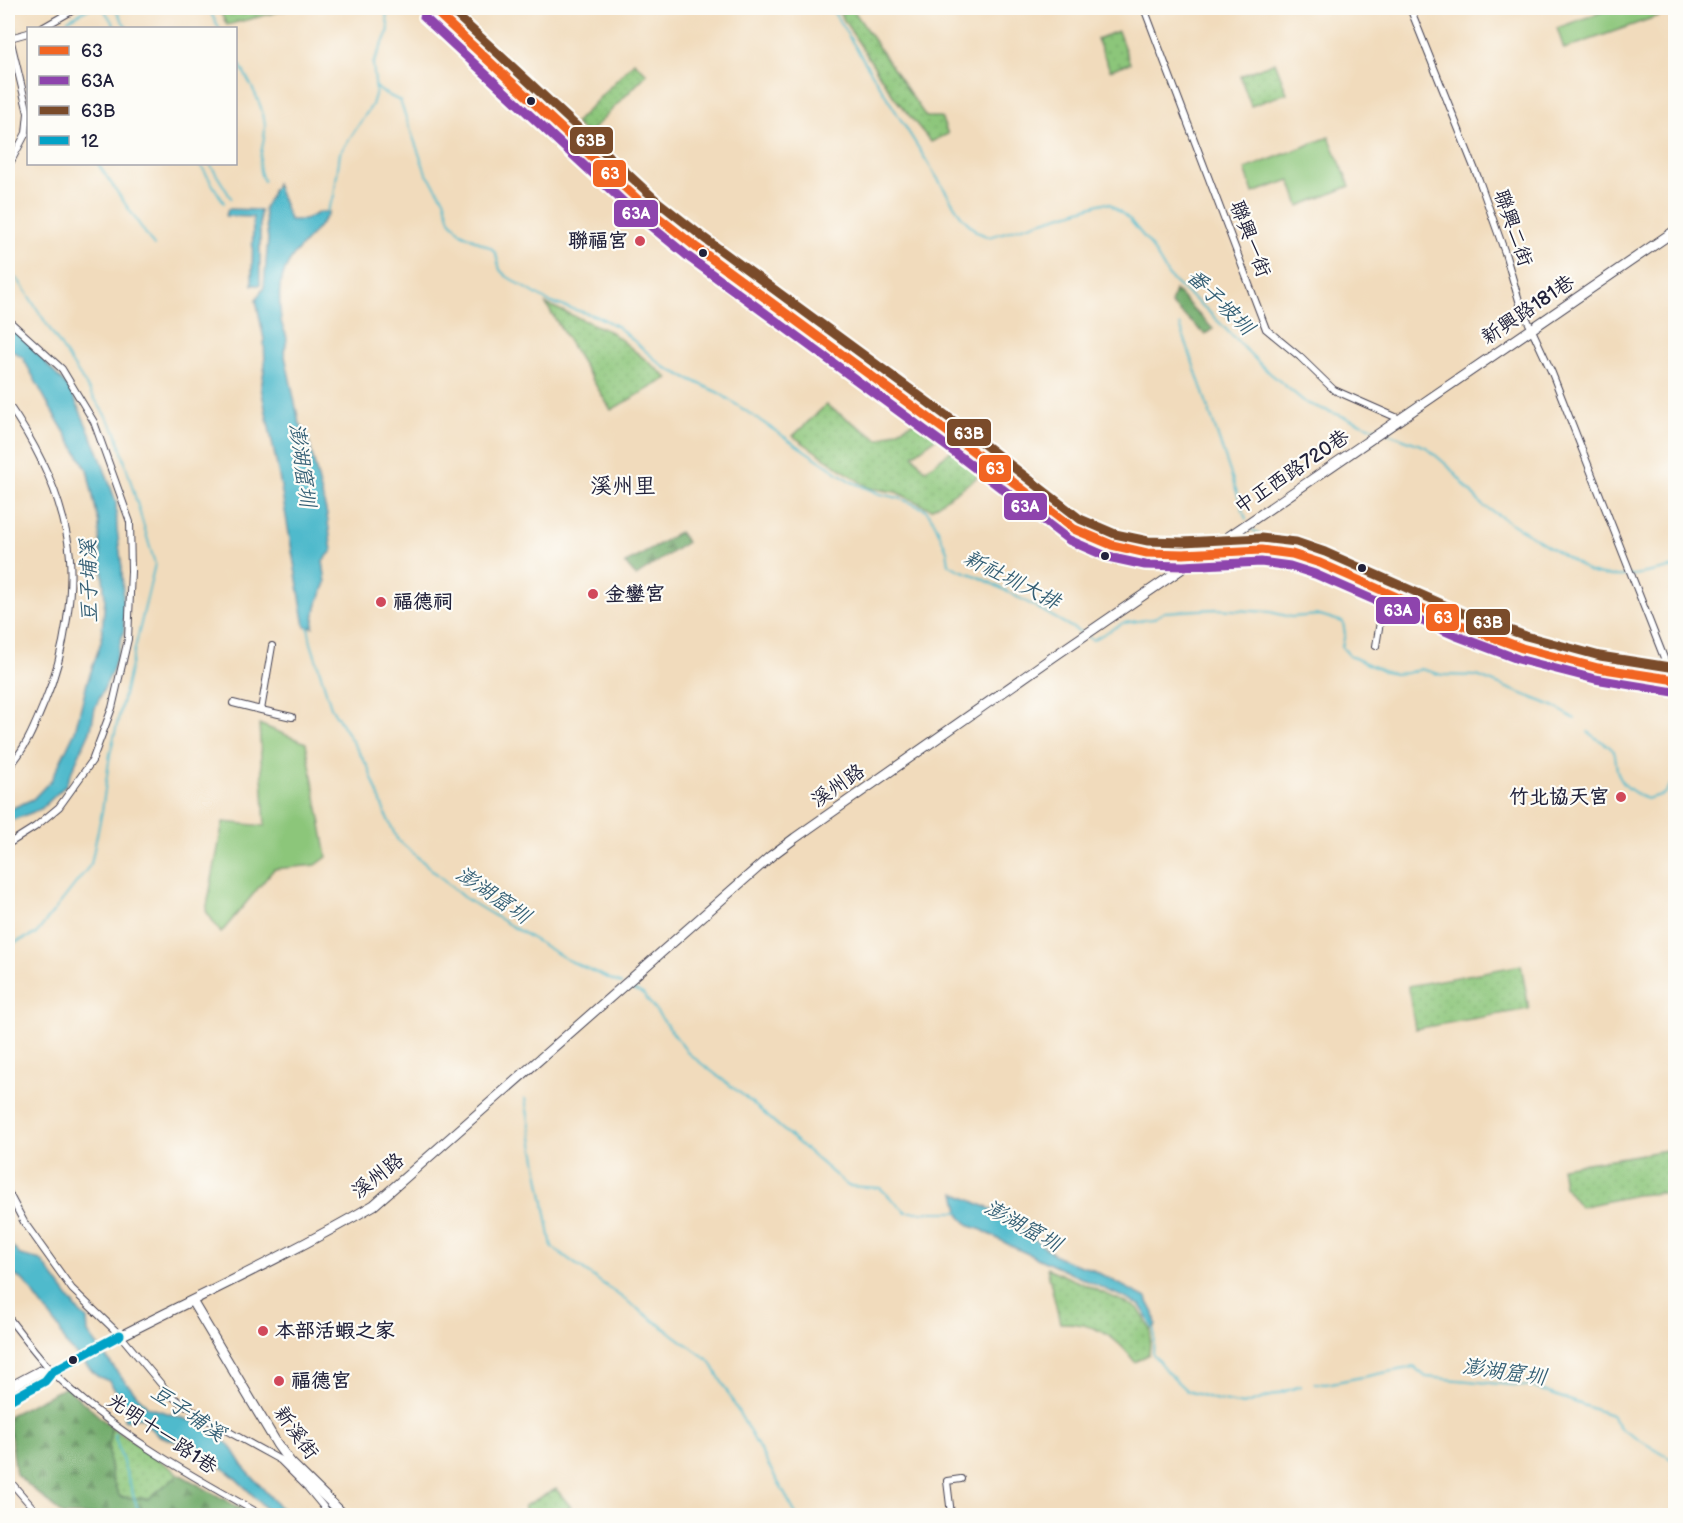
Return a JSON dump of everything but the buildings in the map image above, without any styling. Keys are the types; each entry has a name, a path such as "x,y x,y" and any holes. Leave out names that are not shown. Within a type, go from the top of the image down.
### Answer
{"street":[{"path":"44,27 77,8"},
{"path":"432,8 649,210 1074,529 1109,545 1142,554 1283,552 1317,562 1473,630 1541,655 1570,663 1672,680"},
{"name":"聯興一街","path":"1144,8 1266,329 1300,357 1334,390 1400,419"},
{"name":"聯興二街","path":"1410,8 1479,180 1520,304 1552,374 1672,680"},
{"path":"27,33 10,38 27,109"},
{"path":"8,166 26,133 27,123"},
{"name":"新興路181巷","path":"1371,441 1676,230"},
{"path":"8,320 62,369 94,422 130,522 131,571 128,639 112,708 92,760 59,807 35,827 8,844"},
{"path":"8,404 44,465 60,507 68,538 70,573 60,663 28,739 20,755 8,768"},
{"name":"中正西路720巷","path":"1205,554 1371,441"},
{"name":"溪州路","path":"53,1371 329,1231 374,1205 771,856 1205,554"},
{"path":"1376,646 1381,616 1390,594"},
{"path":"261,710 272,646"},
{"path":"233,703 292,717"},
{"path":"8,1192 24,1222 72,1289 120,1335 171,1396 211,1422 280,1460 307,1486 331,1515"},
{"name":"新溪街","path":"192,1301 276,1444 290,1462 344,1515"},
{"name":"光明十一路1巷","path":"8,1317 53,1371 100,1413 186,1473 259,1515"},
{"path":"8,1388 40,1371 53,1371"},
{"path":"8,1401 45,1381 53,1371"},
{"path":"280,1460 290,1462"},
{"path":"8,1479 40,1515"},
{"path":"951,1514 946,1481 962,1479"}],"green space":[{"path":"218,8 293,8 227,25"},
{"path":"836,8 852,8 926,117 941,117 948,134 931,142 894,97"},
{"path":"1613,8 1660,8 1658,9 1661,15 1564,49 1557,28"},
{"path":"1118,31 1130,63 1110,70 1097,39"},
{"path":"634,62 647,74 587,135 575,123"},
{"path":"1275,62 1287,93 1251,106 1240,76"},
{"path":"1329,137 1350,186 1299,206 1290,180 1253,193 1245,169"},
{"path":"1175,290 1213,329 1205,334 1171,304"},
{"path":"546,304 611,332 668,378 611,410"},
{"path":"826,405 879,440 918,420 939,436 913,455 925,470 954,449 983,469 975,479 931,509 896,492 869,488 793,436"},
{"path":"679,532 687,542 636,576 625,563 638,557"},
{"path":"259,724 306,743 327,857 316,865 274,869 221,933 206,911 223,822 265,826"},
{"path":"1521,965 1529,1009 1415,1029 1408,986"},
{"path":"1674,1149 1675,1192 1636,1195 1580,1207 1564,1186 1561,1167"},
{"path":"1047,1268 1138,1308 1151,1329 1149,1354 1135,1362 1120,1345 1103,1332 1083,1325 1060,1323"},
{"path":"66,1387 111,1427 110,1463 113,1481 120,1497 148,1499 179,1474 252,1515 63,1515 16,1474 8,1416"},
{"path":"111,1427 179,1474 148,1499 120,1497 113,1481 110,1463"},
{"path":"556,1489 571,1507 557,1515 527,1515 524,1506"}],"water":[{"path":"276,184 290,220 304,220 320,212 329,212 289,262 284,271 280,291 281,320 287,337 284,351 299,422 307,434 327,515 332,551 323,561 326,583 316,607 313,627 305,626 261,388 265,365 264,339 256,300 264,287 268,239 264,209"},
{"path":"228,209 260,210 260,285 252,285 253,217 226,216"},
{"name":"豆子埔溪","path":"8,324 71,391 98,451 116,502 122,568 124,630 113,669 95,708 91,729 65,786 41,809 8,822 8,810 33,799 52,779 75,731 87,683 101,642 105,598 99,524 87,469 23,358 8,347"},
{"path":"955,1193 1008,1217 1049,1251 1066,1261 1091,1269 1146,1298 1154,1313 1156,1325 1154,1328 1140,1305 970,1226 960,1216"},
{"name":"豆子埔溪","path":"8,1242 20,1255 41,1260 80,1313 87,1319 88,1333 121,1377 148,1407 195,1422 231,1446 246,1470 287,1515 272,1515 215,1461 193,1448 159,1436 143,1418 124,1420 127,1408 109,1381 97,1376 65,1343 59,1328 24,1281 8,1271"}],"waterway":[{"path":"9,8 17,33"},
{"path":"68,20 90,8"},
{"path":"103,8 115,27"},
{"path":"114,8 126,27"},
{"path":"208,8 218,27"},
{"name":"澎湖窟圳","path":"325,215 334,196 340,153 372,105 376,91 373,64 389,30 385,8"},
{"name":"番子坡圳","path":"831,8 961,216 977,232 989,237 1103,203 1110,204 1129,219 1149,243 1176,284 1206,309 1265,369 1306,403 1380,430"},
{"path":"237,60 254,91 264,118 265,133 260,161 264,181"},
{"name":"新社圳大排","path":"375,86 400,101 426,173 444,199 450,220 461,233 491,248 496,254 500,270 506,276 549,302 599,317 618,327 664,367 719,393 850,481 925,509 934,521 947,551 949,564 996,585 1083,634"},
{"path":"99,165 154,246"},
{"path":"201,165 224,203"},
{"path":"211,165 231,198"},
{"path":"8,273 19,281 116,432 155,564 110,754 102,811 91,864 36,934 8,945"},
{"path":"1180,325 1246,519"},
{"name":"番子坡圳","path":"1385,432 1426,447 1448,466 1482,505 1590,572 1622,576 1676,567"},
{"path":"1251,529 1278,545 1317,555"},
{"name":"新社圳大排","path":"1088,637 1093,640 1123,623 1153,619 1164,612 1216,609 1270,612 1291,617 1320,615 1343,622 1345,634 1342,647 1350,656 1385,672 1407,673 1421,669 1442,675 1477,676 1555,707 1575,719"},
{"name":"澎湖窟圳","path":"308,626 331,707 368,767 397,839 463,897 568,960 621,984"},
{"name":"新社圳大排","path":"1588,732 1612,749 1621,780 1628,788 1646,799 1664,794 1676,777"},
{"name":"澎湖窟圳","path":"626,987 643,994 689,1054 744,1096 848,1186 880,1188 906,1212 961,1212"},
{"path":"525,1099 552,1247 710,1361 797,1516"},
{"name":"澎湖窟圳","path":"1149,1320 1154,1330 1153,1354 1167,1372 1187,1391 1243,1405 1301,1386"},
{"name":"澎湖窟圳","path":"1314,1383 1326,1384 1414,1367 1426,1377 1532,1387 1611,1415 1621,1429 1676,1462"},
{"path":"116,1434 115,1437 140,1516"}],"transit line":[{"name":"63","path":"432,8 649,210 697,248 956,438 1074,529 1112,545 1147,553 1183,554 1261,550 1292,554 1320,563 1458,624 1522,648 1598,668 1676,680"},
{"name":"63B","path":"449,8 657,201 963,428 1080,519 1115,534 1148,541 1183,542 1261,538 1296,542 1325,552 1463,613 1526,636 1600,656 1676,668"},
{"name":"63A","path":"424,17 642,219 690,258 949,448 1069,540 1108,557 1145,565 1183,566 1261,562 1290,566 1315,574 1454,635 1518,659 1595,679 1674,692"},
{"name":"12","path":"8,1401 45,1381 53,1371 120,1335"}],"place":[{"name":"聯福宮","path":"640,241"},
{"name":"金鑾宮","path":"593,594"},
{"name":"福德祠","path":"381,602"},
{"name":"竹北協天宮","path":"1621,797"},
{"name":"本部活蝦之家","path":"263,1331"},
{"name":"福德宮","path":"279,1381"}],"district":[{"name":"溪州里","path":"623,486"}]}
